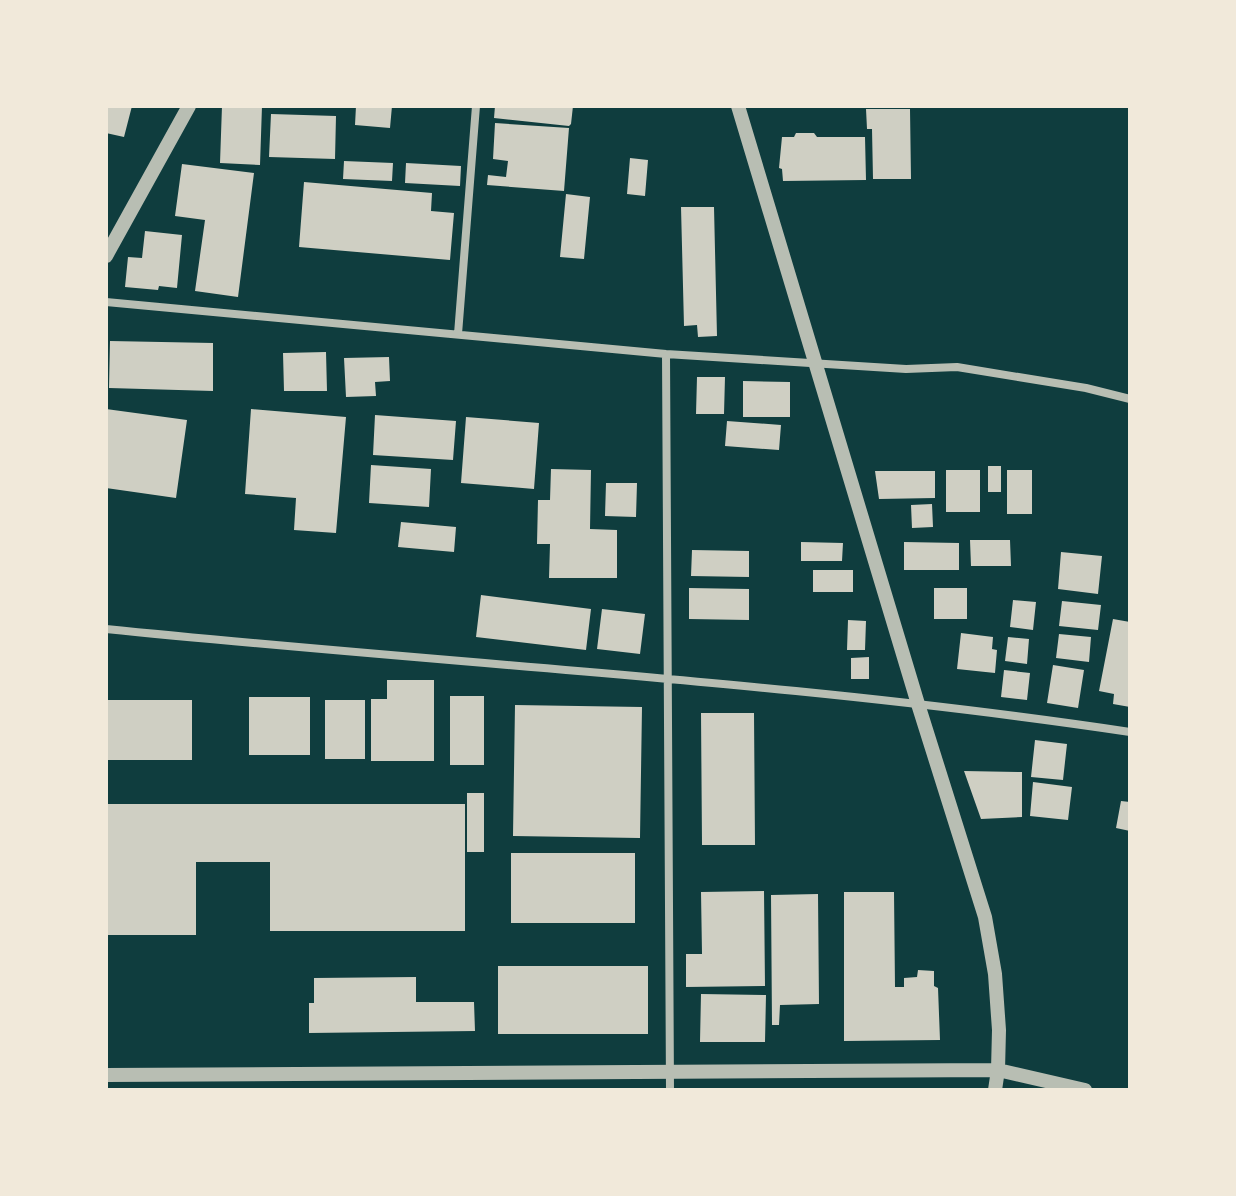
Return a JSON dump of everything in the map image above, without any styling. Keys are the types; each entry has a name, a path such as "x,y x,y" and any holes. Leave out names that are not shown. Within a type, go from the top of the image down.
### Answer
{"street":[{"path":"106,256 189,106"},
{"path":"458,334 476,106"},
{"path":"738,106 985,917 995,974 999,1030 995,1090"},
{"path":"106,302 666,354 906,369 957,367 1086,388 1130,399"},
{"path":"666,354 670,1090"},
{"path":"106,629 668,678 918,704 1130,732"},
{"path":"106,1075 998,1070 1085,1090"}],"building":[{"path":"106,106 132,106 124,137 106,133"},
{"path":"222,106 262,106 260,165 220,163"},
{"path":"356,106 392,106 390,128 355,125"},
{"path":"495,106 573,106 571,124 494,118"},
{"path":"866,109 910,109 911,179 873,179 872,129 867,129"},
{"path":"271,114 336,116 335,159 269,157"},
{"path":"495,123 569,128 564,191 487,185 488,175 506,177 508,161 493,159"},
{"path":"796,133 814,133 817,137 865,137 866,180 783,181 782,169 779,168 782,137 794,137"},
{"path":"630,158 648,160 645,196 627,194"},
{"path":"344,161 393,163 392,181 343,179"},
{"path":"406,163 461,166 460,186 405,183"},
{"path":"182,164 254,173 238,297 195,291 205,220 175,216"},
{"path":"304,182 432,193 431,211 454,213 450,260 299,247"},
{"path":"566,194 590,197 584,259 560,257"},
{"path":"681,207 714,207 717,336 698,337 697,325 684,326"},
{"path":"145,231 182,235 177,288 125,287 128,257 142,258"},
{"path":"110,341 213,343 213,391 109,388"},
{"path":"326,352 327,391 284,391 283,353"},
{"path":"389,357 390,381 375,382 376,396 346,397 344,358"},
{"path":"697,377 725,377 724,414 696,414"},
{"path":"743,381 790,382 790,417 743,417"},
{"path":"106,409 187,420 176,498 106,488"},
{"path":"251,409 346,417 336,533 294,530 296,498 245,494"},
{"path":"375,415 456,421 453,460 373,455"},
{"path":"466,417 539,423 534,489 461,483"},
{"path":"727,421 781,425 779,450 725,446"},
{"path":"371,465 431,469 429,507 369,503"},
{"path":"988,466 1001,466 1001,492 988,492"},
{"path":"551,469 591,470 590,529 617,530 617,578 549,578 550,544 537,544 538,500 550,500"},
{"path":"946,470 980,470 980,512 946,512"},
{"path":"1007,470 1032,470 1032,514 1007,514"},
{"path":"875,471 935,471 935,498 879,499"},
{"path":"606,483 637,483 636,517 605,516"},
{"path":"932,504 933,527 912,528 911,505"},
{"path":"401,522 456,527 454,552 398,547"},
{"path":"970,540 1010,540 1011,566 971,566"},
{"path":"801,542 843,543 842,561 801,561"},
{"path":"904,542 959,543 959,570 904,570"},
{"path":"692,550 749,551 749,577 691,576"},
{"path":"1061,552 1102,556 1098,594 1058,589"},
{"path":"813,570 853,570 853,592 813,592"},
{"path":"689,588 749,589 749,620 689,619"},
{"path":"934,588 967,588 967,619 934,619"},
{"path":"481,595 591,609 586,650 476,637"},
{"path":"1013,600 1036,602 1033,630 1010,627"},
{"path":"1062,601 1101,605 1098,630 1059,626"},
{"path":"602,609 645,614 640,654 597,649"},
{"path":"1113,619 1130,622 1130,707 1113,704 1114,694 1099,691"},
{"path":"848,620 866,621 865,650 847,650"},
{"path":"961,633 993,637 992,649 997,650 995,673 957,669"},
{"path":"1059,634 1091,637 1089,662 1056,658"},
{"path":"1008,637 1029,639 1027,664 1005,661"},
{"path":"869,657 869,679 851,679 851,658"},
{"path":"1053,665 1084,670 1078,708 1047,703"},
{"path":"1004,670 1030,673 1027,700 1001,697"},
{"path":"387,680 434,680 434,761 371,761 371,699 387,699"},
{"path":"450,696 484,696 484,765 450,765"},
{"path":"249,697 310,697 310,755 249,755"},
{"path":"106,700 192,700 192,760 106,760"},
{"path":"325,700 365,700 365,759 325,759"},
{"path":"515,705 642,707 640,838 513,836"},
{"path":"701,713 754,713 755,845 702,845"},
{"path":"1035,740 1067,744 1063,780 1031,777"},
{"path":"964,771 1022,772 1022,817 981,819"},
{"path":"1033,782 1072,787 1068,820 1030,816"},
{"path":"467,793 484,793 484,852 467,852"},
{"path":"1121,801 1130,802 1130,831 1116,828"},
{"path":"106,804 465,804 465,931 270,931 270,862 196,862 196,935 106,935"},
{"path":"511,853 635,853 635,923 511,923"},
{"path":"764,891 765,986 686,987 686,954 702,954 701,892"},
{"path":"844,892 894,892 895,987 904,987 904,978 917,977 918,970 934,971 934,986 938,988 940,1040 844,1041"},
{"path":"818,894 819,1004 780,1005 779,1025 772,1025 771,895"},
{"path":"498,966 648,966 648,1034 498,1034"},
{"path":"416,977 416,1002 474,1002 475,1031 309,1033 309,1003 314,1003 314,978"},
{"path":"701,994 766,995 765,1042 700,1042"}]}
